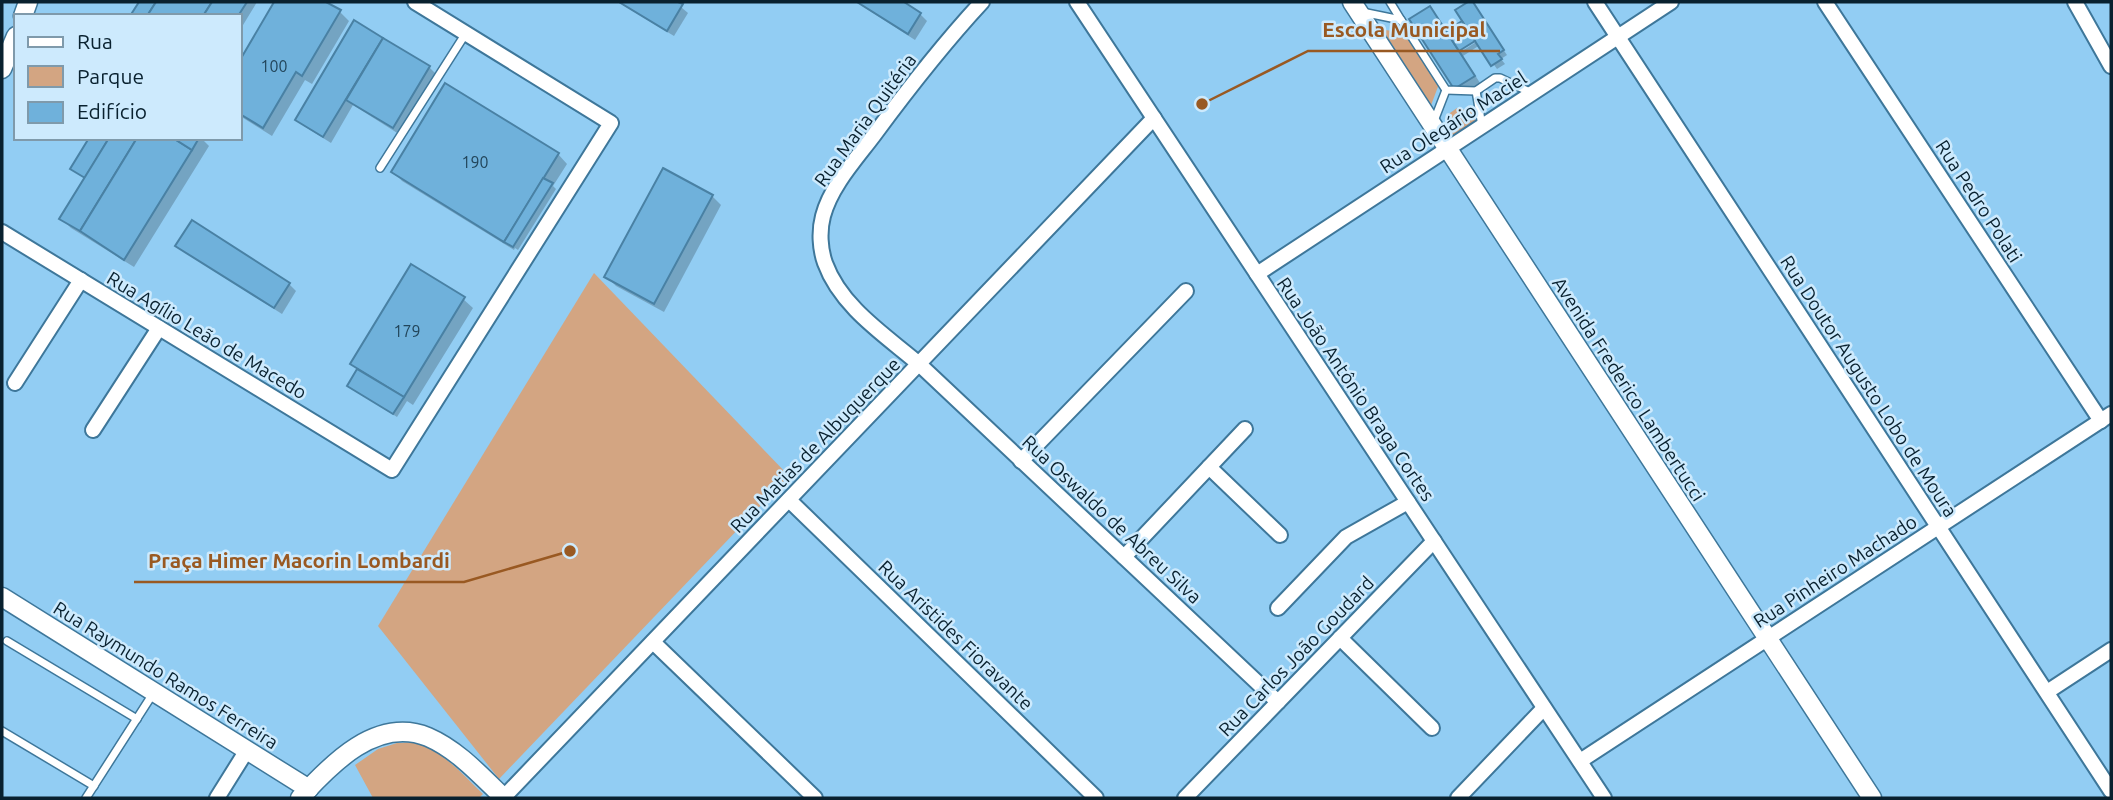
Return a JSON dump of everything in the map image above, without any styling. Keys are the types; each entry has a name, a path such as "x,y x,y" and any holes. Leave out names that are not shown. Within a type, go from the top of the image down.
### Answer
{"street":[{"path":"415,2 466,33"},
{"name":"Rua João Antônio Braga Cortes","path":"1077,2 1604,798"},
{"name":"Rua Doutor Augusto Lobo de Moura","path":"1595,2 2111,791"},
{"name":"Rua Olegário Maciel","path":"1257,274 1671,2"},
{"name":"Rua Pedro Polati","path":"1825,2 2106,417"},
{"path":"2075,2 2111,66"},
{"name":"Rua Maria Quitéria","path":"919,364 859,313 833,281 821,248 823,215 832,193 854,162 923,70 978,3"},
{"name":"Avenida Frederico Lambertucci","path":"1355,6 1872,798"},
{"name":"Rua Agílio Leão de Macedo","path":"2,232 392,470 611,123 466,33"},
{"path":"2,69 14,41"},
{"name":"Rua Matias de Albuquerque","path":"504,798 1154,118"},
{"path":"15,383 81,280"},
{"path":"1021,461 1186,290"},
{"path":"93,430 159,328"},
{"name":"Rua Oswaldo de Abreu Silva","path":"919,364 1278,702"},
{"name":"Rua Pinheiro Machado","path":"1580,761 2106,417"},
{"path":"1124,557 1245,429"},
{"path":"1209,467 1280,535"},
{"name":"Rua Aristides Fioravante","path":"789,500 1096,798"},
{"path":"1278,608 1346,537 1408,502"},
{"name":"Rua Carlos João Goudard","path":"1185,798 1434,541"},
{"name":"Rua Raymundo Ramos Ferreira","path":"2,597 247,750 304,793"},
{"path":"1340,639 1432,728"},
{"path":"653,642 815,798"},
{"path":"2047,692 2111,650"},
{"path":"1458,798 1544,708"},
{"path":"304,793 340,758 368,740 385,734 416,733 453,752 504,798"},
{"path":"217,798 247,750"}],"lane":[{"path":"1390,2 1446,90"},
{"path":"1355,6 1401,20"},
{"path":"380,168 466,33"},
{"path":"1446,90 1476,91 1495,78 1500,78 1532,93"},
{"path":"1432,125 1446,90"},
{"path":"1476,91 1482,126"},
{"path":"6,640 137,719"},
{"path":"86,798 154,692"},
{"path":"2,731 93,786"}],"green space":[{"path":"1372,28 1406,33 1439,84 1430,108"},
{"path":"1457,108 1474,112 1476,124 1455,136 1442,133 1450,113"},
{"path":"594,273 789,476 499,779 378,626"},
{"path":"397,743 414,743 434,751 452,764 483,794 479,798 373,798 355,765 378,749"}],"building":[{"path":"139,2 156,2 148,14 131,14"},
{"path":"156,2 212,2 204,14 148,14"},
{"path":"212,2 247,2 239,14 204,14"},
{"path":"274,2 326,2 341,10 302,76 296,72 263,128 242,115 242,57"},
{"path":"619,2 678,2 683,4 667,31"},
{"path":"857,2 904,2 921,13 908,34"},
{"path":"1473,2 1504,50 1498,54 1502,59 1491,66 1455,10"},
{"path":"1430,6 1475,76 1454,89 1409,19"},
{"path":"354,20 383,38 323,137 295,120"},
{"path":"1462,21 1475,41 1459,51 1446,31"},
{"path":"383,38 430,66 393,128 346,100"},
{"path":"445,83 559,153 504,242 391,172"},
{"path":"88,140 108,140 85,178 70,169"},
{"path":"108,140 136,140 80,231 59,219"},
{"path":"136,140 176,140 192,150 124,260 80,231"},
{"path":"176,140 198,140 192,150"},
{"path":"663,168 713,195 654,304 604,277"},
{"path":"543,178 553,183 513,247 504,242"},
{"path":"192,220 290,283 274,308 175,246"},
{"path":"411,264 465,297 404,397 350,364"},
{"path":"357,369 404,397 393,414 347,386"}],"place":[{"name":"Escola Municipal","path":"1202,104"},
{"name":"Praça Himer Macorin Lombardi","path":"570,551"}]}
